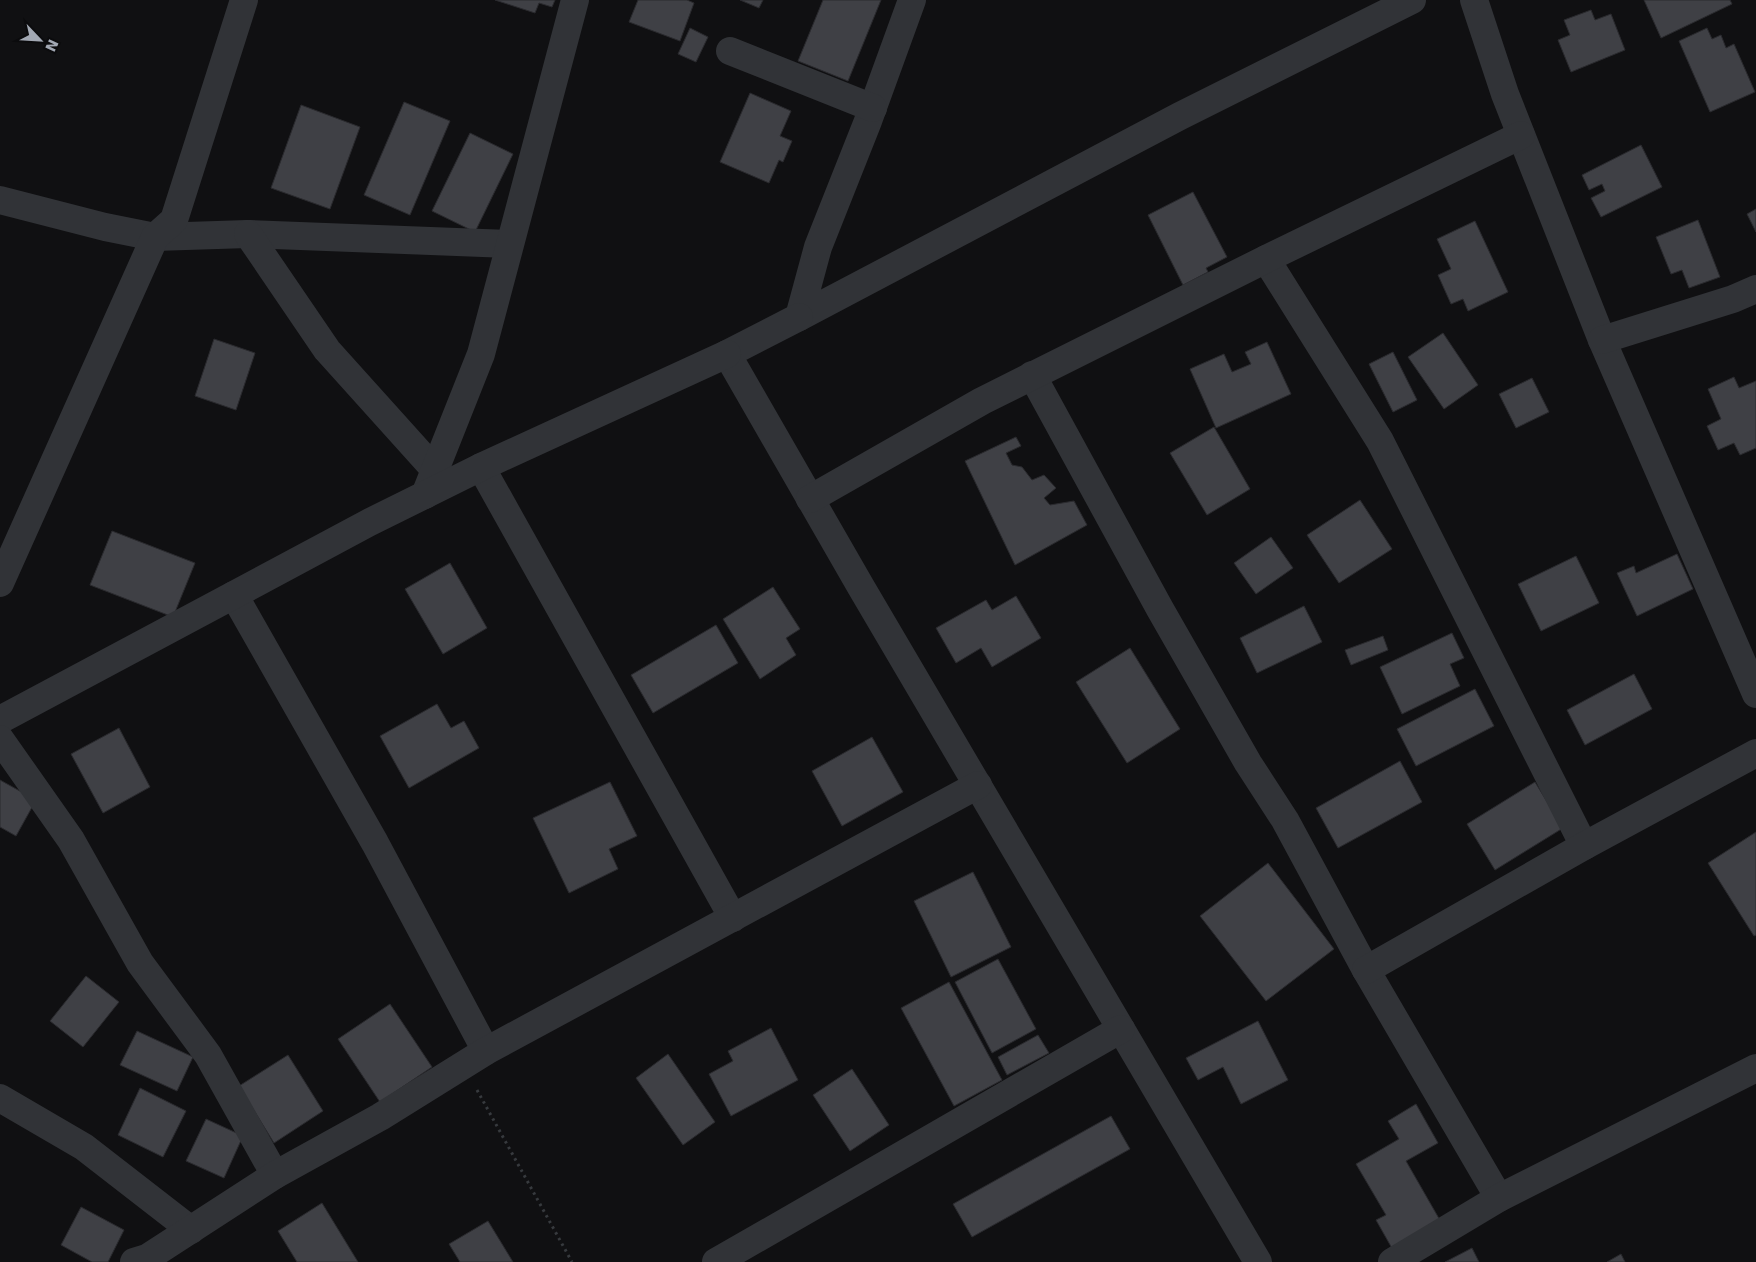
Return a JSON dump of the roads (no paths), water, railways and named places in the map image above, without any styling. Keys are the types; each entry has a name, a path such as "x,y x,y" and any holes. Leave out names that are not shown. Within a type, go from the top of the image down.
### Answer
{"street":[{"path":"0,583 156,237 174,220 244,0"},
{"path":"425,495 481,354 575,0"},
{"path":"799,317 818,247 873,108 912,0"},
{"path":"0,720 481,466 727,354 1180,116 1412,0"},
{"path":"1474,0 1505,94 1602,340 1756,694"},
{"path":"730,51 873,108"},
{"path":"810,499 982,401 1032,375 1521,135"},
{"path":"0,200 105,227 156,237 248,234 509,244"},
{"path":"248,234 327,350 435,470"},
{"path":"1266,259 1380,441 1584,846"},
{"path":"1602,340 1733,300 1756,289"},
{"path":"727,354 810,499 1258,1262"},
{"path":"1032,375 1160,609 1248,763 1285,820 1366,970 1499,1198"},
{"path":"481,466 733,918"},
{"path":"234,595 375,843 486,1051"},
{"path":"0,739 71,840 140,963 208,1054 275,1175"},
{"path":"1366,970 1584,846 1756,753"},
{"path":"134,1262 147,1258 275,1175 380,1117 486,1051 978,785"},
{"path":"716,1262 1121,1029"},
{"path":"1392,1262 1499,1198 1756,1068"},
{"path":"0,1098 84,1148 191,1230"}]}
